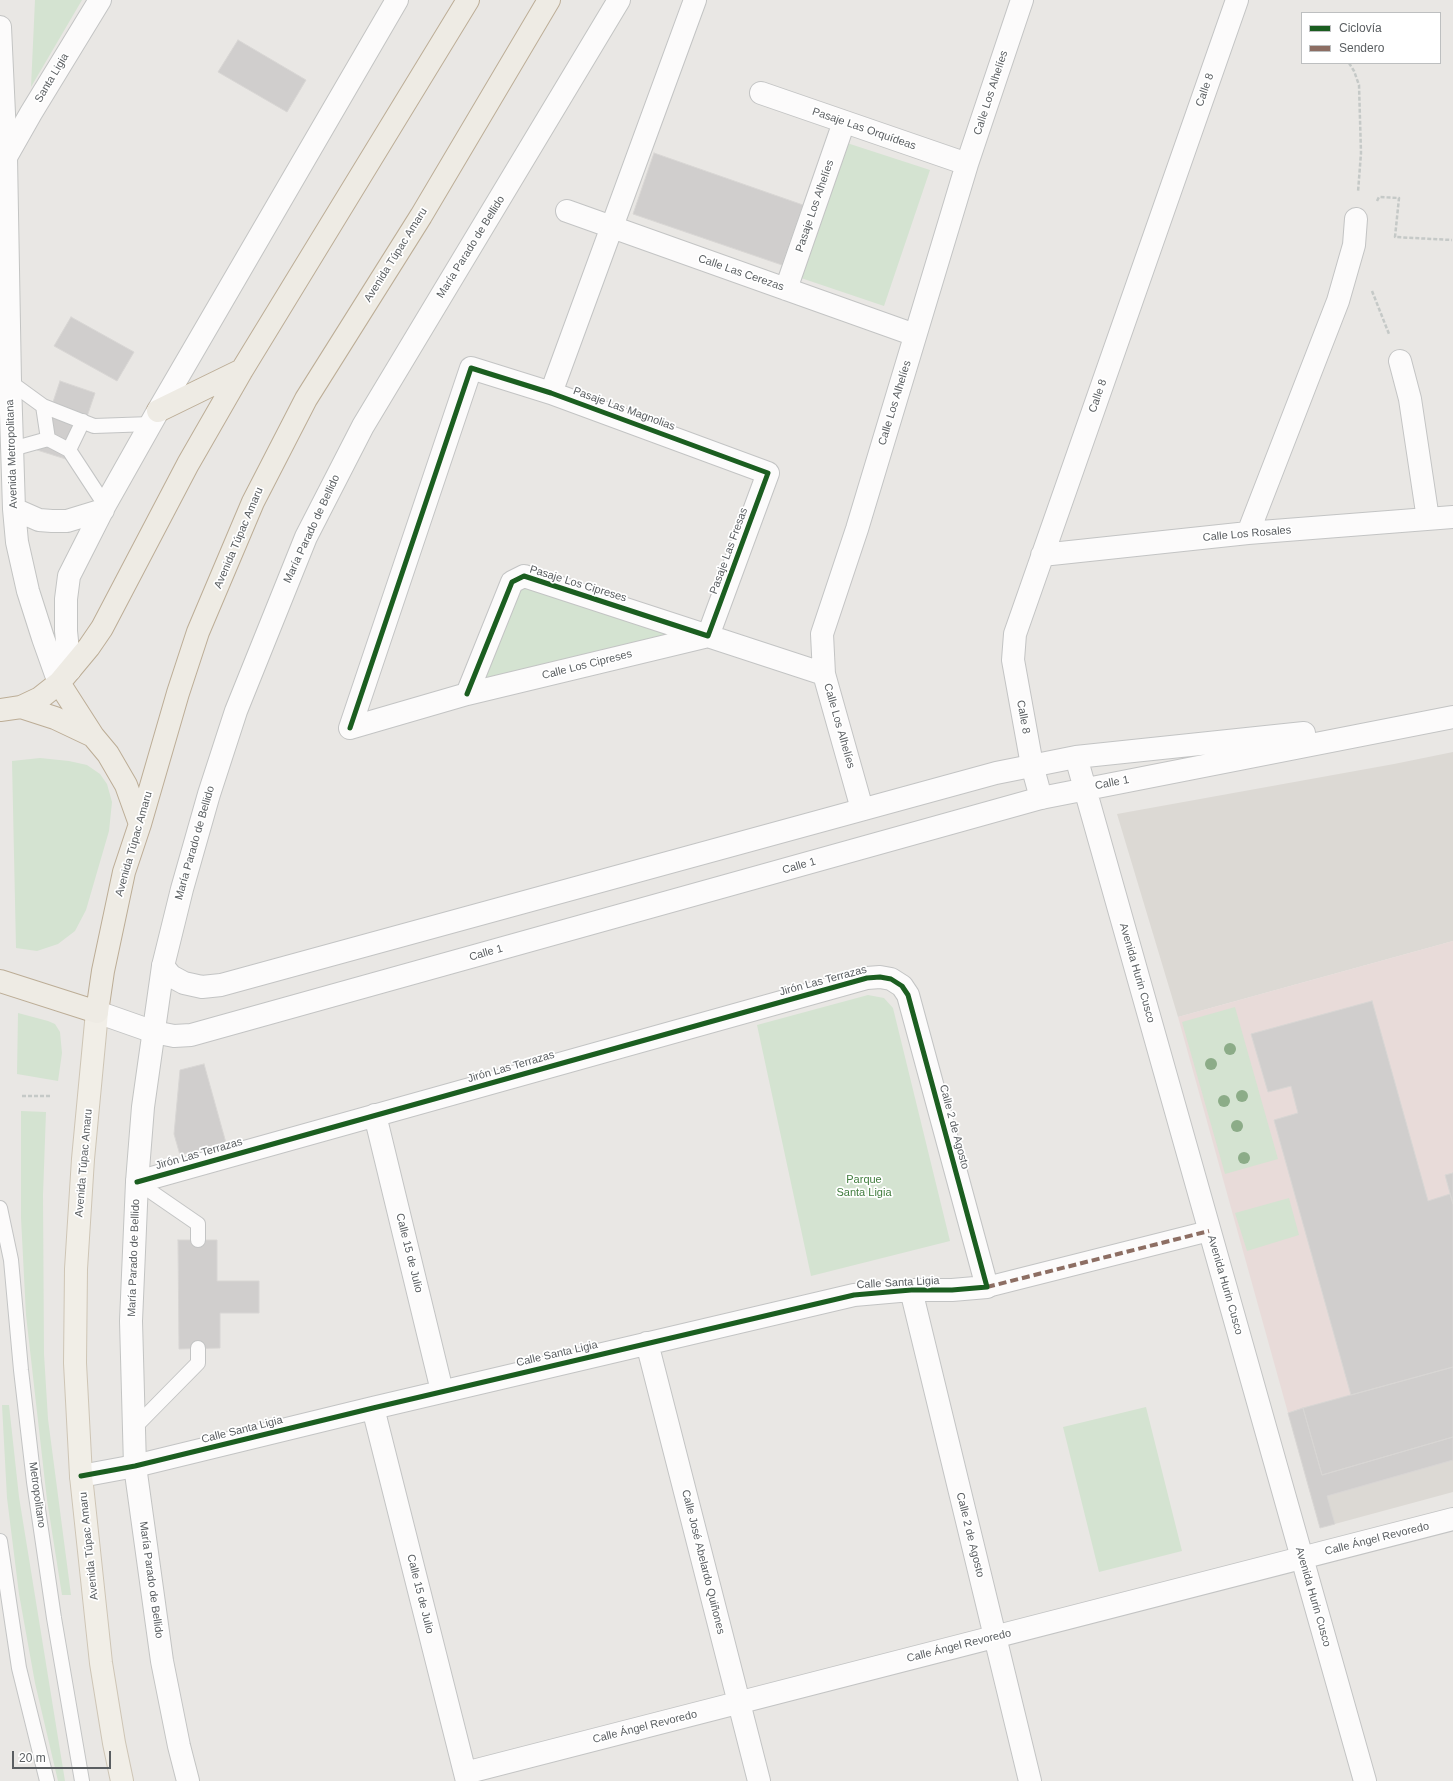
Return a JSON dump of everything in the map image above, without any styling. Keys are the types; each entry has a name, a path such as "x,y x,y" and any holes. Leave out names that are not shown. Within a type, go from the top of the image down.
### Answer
{"highway":[{"path":"0,710 22,707 40,698 65,676 102,628 188,464 242,370 468,0"},
{"name":"Avenida Túpac Amaru","path":"97,1012 103,971 124,872 140,824 178,693 198,632 253,502 306,399 421,216 549,0"},
{"path":"154,418 242,370"},
{"path":"65,676 93,736 108,754 126,785 140,824"},
{"path":"22,707 55,718 93,736"},
{"path":"0,981 97,1012"}],"main road":[{"name":"Avenida Túpac Amaru","path":"97,1012 83,1159 76,1269 75,1363 81,1476 101,1663 114,1743 122,1781"}],"street":[{"name":"Santa Ligia","path":"6,157 100,0"},
{"path":"65,676 66,598 70,576 104,508 154,418 397,0"},
{"name":"María Parado de Bellido","path":"188,1781 179,1746 162,1661 135,1466 131,1321 137,1182 143,1107 163,966 208,794 236,711 306,537 363,426 620,0"},
{"path":"551,393 695,0"},
{"name":"Calle Los Alhelíes","path":"862,809 824,674 822,634 857,529 967,164 1022,0"},
{"name":"Calle 8","path":"1041,798 1032,765 1013,660 1015,634 1237,0"},
{"name":"Avenida Metropolitana","path":"0,26 6,157 14,509 17,542 28,591 42,638 65,676"},
{"name":"Pasaje Las Orquídeas","path":"761,93 967,164"},
{"name":"Pasaje Los Alhelíes","path":"786,289 844,122"},
{"name":"Calle Las Cerezas","path":"567,212 915,335"},
{"path":"1248,533 1338,301 1354,245 1356,219"},
{"path":"1400,361 1410,399 1428,519"},
{"name":"Pasaje Las Magnolias","path":"350,728 471,368 551,393 768,473"},
{"name":"Pasaje Las Fresas","path":"708,636 768,473"},
{"path":"14,509 39,520 67,521 104,508"},
{"name":"Calle Los Rosales","path":"1042,555 1248,533 1453,517"},
{"name":"Pasaje Los Cipreses","path":"467,694 512,582 524,576 708,636"},
{"path":"708,636 824,674"},
{"name":"Calle Los Cipreses","path":"350,728 467,694 708,636"},
{"name":"Calle 1","path":"163,966 171,976 184,983 202,987 221,985 862,809 996,773 1032,765 1076,757 1452,718"},
{"name":"Calle 1","path":"97,1012 154,1032 174,1036 191,1035 1041,798 1085,788 1452,718"},
{"name":"Avenida Hurin Cusco","path":"1076,757 1365,1781"},
{"name":"Jirón Las Terrazas","path":"137,1182 867,978 880,977 891,979"},
{"name":"Calle 2 de Agosto","path":"891,979 902,986 908,995 987,1287"},
{"name":"Calle 15 de Julio","path":"375,1115 442,1391"},
{"name":"Calle Santa Ligia","path":"81,1476 135,1466 442,1391 854,1295 911,1290 952,1290 987,1287 1209,1231"},
{"name":"Calle 2 de Agosto","path":"911,1290 1030,1781"},
{"name":"Calle José Abelardo Quiñones","path":"647,1343 759,1781"},
{"name":"Calle 15 de Julio","path":"373,1408 466,1777"},
{"name":"Calle Ángel Revoredo","path":"466,1777 739,1703 1453,1520"}],"lane":[{"path":"10,382 43,406 94,426 154,418"},
{"path":"43,406 48,439"},
{"path":"69,450 83,421"},
{"path":"12,448 48,439 69,450 104,508"},
{"path":"137,1182 198,1224 198,1240"},
{"name":"Metropolitano","path":"0,1208 11,1260 21,1370 34,1482 54,1618 82,1781"},
{"path":"134,1428 198,1363 198,1348"},
{"path":"0,1542 19,1668 47,1781"}],"path":[{"path":"1350,64 1359,85 1360,101 1361,154 1356,219"},
{"path":"1375,204 1379,197 1398,198 1395,237 1452,240"},
{"path":"1371,288 1400,361"},
{"path":"22,1096 51,1096"}],"shaded area":[{"path":"1453,752 1453,941 1178,1017 1117,814"},
{"path":"1453,941 1453,1173 1445,1175 1453,1204 1453,1367 1288,1413 1178,1017"},
{"path":"1453,1367 1453,1492 1320,1528 1288,1413"}],"green space":[{"path":"35,0 82,0 31,87"},
{"path":"847,143 930,170 884,306 801,278"},
{"path":"525,582 674,636 493,683 482,674 515,585"},
{"path":"40,758 69,761 87,765 100,774 107,784 112,802 109,831 86,910 75,931 58,944 37,951 16,948 12,761"},
{"name":"Parque Santa Ligia","path":"868,995 884,998 893,1008 950,1241 811,1276 757,1025"},
{"path":"1235,1007 1278,1159 1225,1174 1182,1022"},
{"path":"18,1013 55,1024 60,1032 62,1053 58,1081 17,1074"},
{"path":"21,1111 46,1112 43,1195 44,1354 48,1419 71,1595 62,1595 47,1500 26,1315 21,1218"},
{"path":"1289,1198 1299,1235 1247,1251 1235,1213"},
{"path":"2,1405 9,1405 19,1497 65,1781 58,1781 35,1683 19,1594 7,1498"},
{"path":"1146,1407 1182,1551 1099,1572 1063,1427"}],"building":[{"path":"238,40 306,80 287,112 218,72"},
{"path":"654,153 803,205 782,265 633,214"},
{"path":"71,317 134,352 117,381 54,346"},
{"path":"60,381 95,393 72,461 37,450"},
{"path":"1372,1001 1428,1201 1450,1194 1453,1204 1453,1367 1351,1395 1274,1120 1298,1113 1291,1086 1268,1092 1251,1034"},
{"path":"204,1064 226,1143 180,1155 174,1134 180,1070"},
{"path":"1453,1173 1453,1204 1445,1175"},
{"path":"178,1240 217,1240 217,1281 259,1281 259,1313 220,1313 220,1348 179,1349"},
{"path":"1453,1367 1453,1437 1322,1475 1303,1408"},
{"path":"1303,1408 1322,1475 1453,1437 1453,1460 1327,1496 1335,1524 1320,1528 1288,1413"}],"marked path":[{"path":"987,1287 1209,1231"}],"cycle path":[{"path":"350,728 471,368 551,393 768,473 708,636 524,576 512,582 467,694"},
{"path":"81,1476 135,1466 373,1408 854,1295 911,1290 952,1290 987,1287 908,995 902,986 891,979 880,977 867,978 137,1182"}]}
